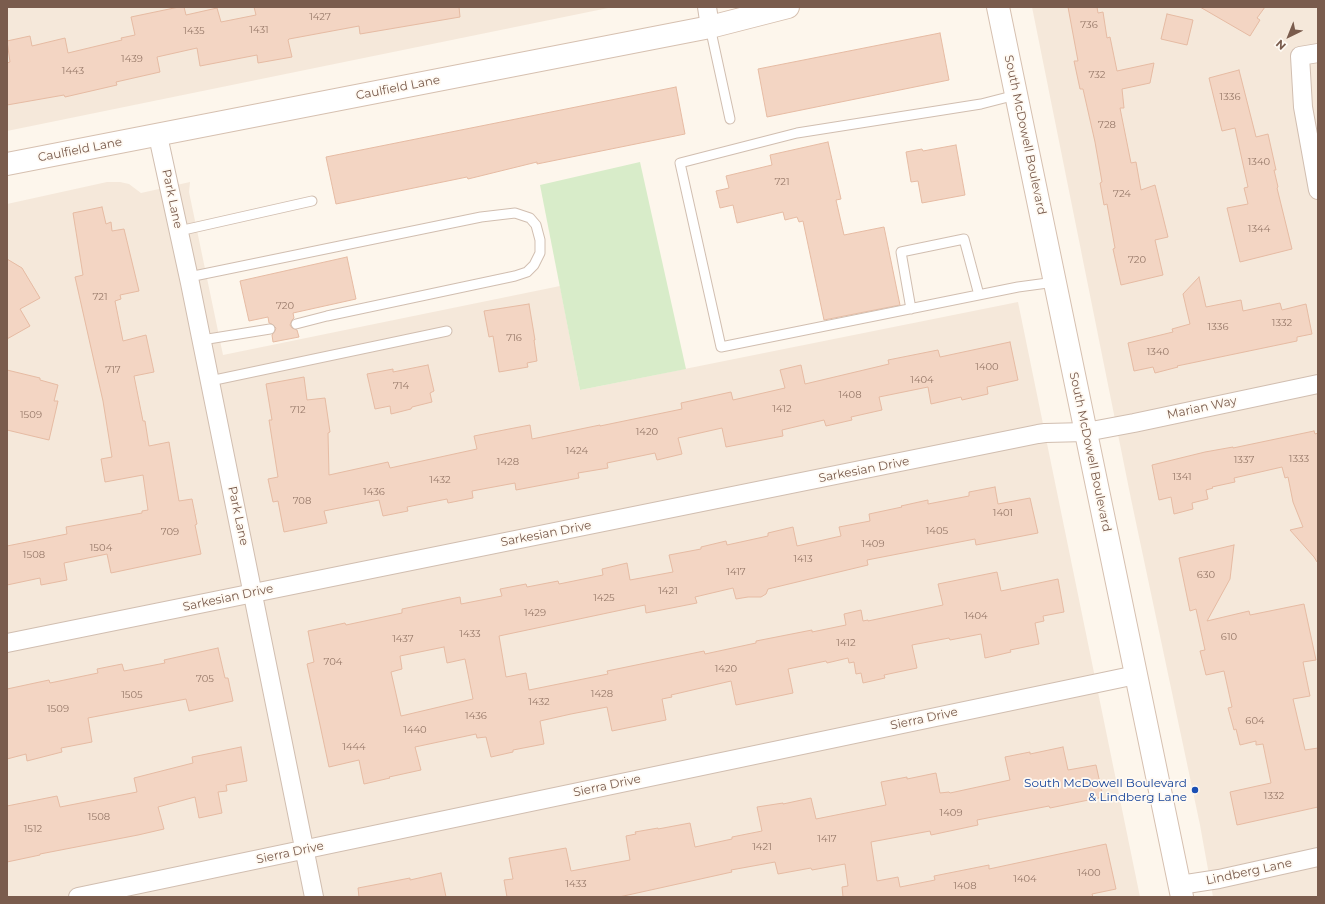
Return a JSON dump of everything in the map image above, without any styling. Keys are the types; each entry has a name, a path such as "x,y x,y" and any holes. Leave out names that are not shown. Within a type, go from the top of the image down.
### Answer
{"main road":[{"name":"Caulfield Lane","path":"7,164 158,136 709,17 788,7"},
{"name":"South McDowell Boulevard","path":"998,7 1181,891"}],"street":[{"path":"1318,53 1300,56 1303,107 1318,190"},
{"name":"Park Lane","path":"158,136 202,340 314,897"},
{"name":"Marian Way","path":"1086,432 1318,384"},
{"name":"Sarkesian Drive","path":"7,644 1038,434 1086,432"},
{"name":"Sierra Drive","path":"78,897 1136,675"},
{"name":"Lindberg Lane","path":"1181,891 1219,879 1318,857"}],"lane":[{"path":"709,17 730,119"},
{"path":"1016,95 980,104 797,133 680,163 721,347 1018,287 1055,282"},
{"path":"179,231 312,201"},
{"path":"189,277 481,217 516,213 530,218 536,225 540,240 540,253 534,265 527,272 515,276 296,324"},
{"path":"911,309 901,252 964,239 979,295"},
{"path":"202,340 270,329"},
{"path":"210,381 447,331"}],"shaded area":[{"path":"7,7 613,7 7,131"},
{"path":"1032,7 1318,7 1318,897 1213,897 1200,825 1131,499"},
{"path":"107,182 129,184 141,193 190,182 189,192 223,355 560,286 580,390 1018,302 1140,897 7,897 7,204"}],"green space":[{"path":"640,162 686,369 580,390 540,185"}],"building":[{"path":"184,7 186,15 217,8 221,22 256,15 254,7 459,7 460,17 360,34 359,26 289,39 292,57 258,63 257,55 200,66 197,48 157,57 160,72 116,82 117,85 65,97 64,95 7,105 7,63 10,62 7,41 30,36 32,46 65,38 68,53 122,40 121,38 135,35 131,17"},
{"path":"1068,7 1097,7 1098,13 1103,12 1107,38 1110,37 1117,71 1154,63 1150,83 1122,89 1124,108 1120,108 1131,163 1136,162 1141,190 1155,185 1168,237 1155,240 1163,275 1121,285 1113,249 1115,248 1107,204 1104,205 1100,183 1102,182 1095,142 1083,89 1080,89 1074,61 1078,61"},
{"path":"1200,7 1265,7 1257,18 1260,20 1250,36"},
{"path":"1167,14 1193,20 1187,45 1161,39"},
{"path":"940,33 949,80 767,117 758,69"},
{"path":"1239,70 1256,137 1268,134 1276,170 1274,170 1277,188 1292,249 1240,262 1227,208 1248,204 1244,188 1248,187 1235,128 1222,131 1209,78"},
{"path":"676,87 685,134 537,164 537,162 468,179 467,177 336,204 326,157"},
{"path":"828,142 841,199 836,200 844,235 884,227 900,305 824,320 803,221 799,222 797,217 785,220 783,212 737,223 733,205 720,208 716,191 729,188 726,176 772,165 770,155"},
{"path":"956,145 965,195 922,203 918,181 911,182 906,152 922,149 923,151"},
{"path":"102,207 106,224 111,222 112,231 124,229 139,291 120,295 121,299 115,301 123,341 146,335 154,372 134,376 143,421 145,421 149,446 169,442 179,501 192,499 197,524 195,525 201,554 111,573 107,554 64,563 67,580 41,585 40,578 7,585 7,546 67,534 66,527 142,513 142,511 148,510 143,475 105,482 101,459 112,457 103,401 75,277 83,275 73,213"},
{"path":"347,257 356,299 293,313 294,318 290,325 292,328 297,330 299,337 273,342 272,335 276,328 269,323 268,317 249,321 240,281"},
{"path":"7,259 22,268 40,298 20,309 30,326 7,339"},
{"path":"1199,277 1206,307 1241,300 1243,311 1280,303 1282,310 1306,304 1312,334 1297,337 1297,341 1177,366 1178,367 1155,373 1153,367 1134,371 1128,343 1173,332 1172,329 1190,324 1183,294"},
{"path":"529,304 537,361 527,363 528,367 499,372 493,336 489,337 484,311"},
{"path":"1010,342 1018,380 987,387 988,394 962,400 961,397 931,404 928,387 879,397 882,410 851,417 852,420 826,426 824,420 782,430 783,436 726,447 722,428 678,438 682,454 657,460 655,453 607,463 608,468 578,473 579,478 516,490 515,483 472,491 473,498 448,503 447,499 407,507 408,511 383,516 379,500 324,511 327,523 284,532 278,501 273,502 268,479 278,477 269,420 272,420 266,384 304,377 307,400 325,398 330,432 328,433 329,475 388,462 390,468 477,449 474,436 509,429 530,425 532,439 682,409 681,403 731,392 733,400 785,388 780,370 801,365 805,384 889,364 888,360 938,350 940,357"},
{"path":"428,365 434,391 430,393 432,402 391,414 390,406 375,409 367,374 393,369 393,372"},
{"path":"7,370 40,378 40,380 58,385 54,401 58,401 49,440 7,430"},
{"path":"1314,431 1315,434 1318,433 1318,562 1290,530 1303,527 1293,502 1288,477 1285,478 1282,467 1234,478 1235,482 1212,487 1213,488 1206,490 1208,499 1192,503 1193,509 1174,514 1171,497 1159,500 1152,465 1205,452 1233,448"},
{"path":"995,487 998,504 1030,498 1038,533 976,545 975,539 867,560 868,565 768,589 766,594 761,597 736,599 733,588 695,597 697,603 646,613 645,605 499,636 506,677 526,673 529,690 608,674 607,671 704,651 705,654 756,643 756,641 846,625 844,614 861,610 863,621 868,621 943,605 938,584 997,572 1001,591 1058,579 1064,612 1043,616 1044,621 1035,623 1039,644 1010,650 1011,652 985,658 981,634 912,645 917,668 884,675 885,678 863,683 861,673 856,674 854,662 849,663 848,658 827,663 826,661 788,669 793,693 736,705 731,681 671,695 672,697 662,699 666,720 612,731 607,707 571,714 540,721 544,744 513,750 513,752 491,757 486,737 477,738 476,734 415,747 421,770 364,784 359,760 329,767 307,664 314,662 308,631 345,623 346,625 402,613 402,609 460,597 461,604 502,596 500,589 526,584 527,587 558,581 559,584 603,575 602,569 627,563 630,580 673,572 669,555 701,549 701,547 726,541 727,545 768,536 768,533 793,527 797,546 841,536 839,527 870,521 869,514 928,500 928,504 969,496 969,492","holes":["444,647 447,663 465,659 473,699 401,716 391,672 402,669 400,656"]},
{"path":"1234,545 1230,579 1207,621 1249,611 1250,615 1304,604 1316,660 1303,662 1310,696 1293,699 1305,750 1318,748 1318,807 1237,825 1230,792 1271,783 1263,744 1256,745 1256,741 1240,745 1228,708 1232,707 1224,671 1206,675 1200,651 1205,650 1196,609 1190,611 1179,558"},
{"path":"218,648 225,678 228,678 233,701 189,711 186,699 88,718 92,742 61,748 62,752 27,761 26,754 7,759 7,689 49,680 50,683 98,673 97,669 122,664 124,671 165,663 164,660"},
{"path":"241,747 247,781 226,785 227,791 218,792 222,813 199,818 195,797 158,807 164,829 7,862 7,806 57,796 60,807 137,792 134,778 193,763 192,757"},
{"path":"1063,747 1068,770 1096,765 1103,797 1050,808 1049,806 977,820 978,825 931,835 930,831 871,842 877,881 898,877 900,887 935,880 934,876 989,865 989,869 1106,844 1116,889 1092,894 1093,897 843,897 842,887 848,886 845,864 778,874 775,862 731,870 732,872 619,897 507,897 504,880 513,879 509,858 566,848 571,871 630,860 626,836 636,834 635,832 690,823 695,847 762,831 757,807 783,804 811,798 816,819 886,805 881,782 907,777 907,779 936,773 940,793 950,793 1010,780 1005,757 1030,752 1030,754"},
{"path":"441,873 446,897 359,897 358,888 410,878 410,880"}],"place":[{"name":"South McDowell Boulevard & Lindberg Lane","path":"1195,790"}]}
